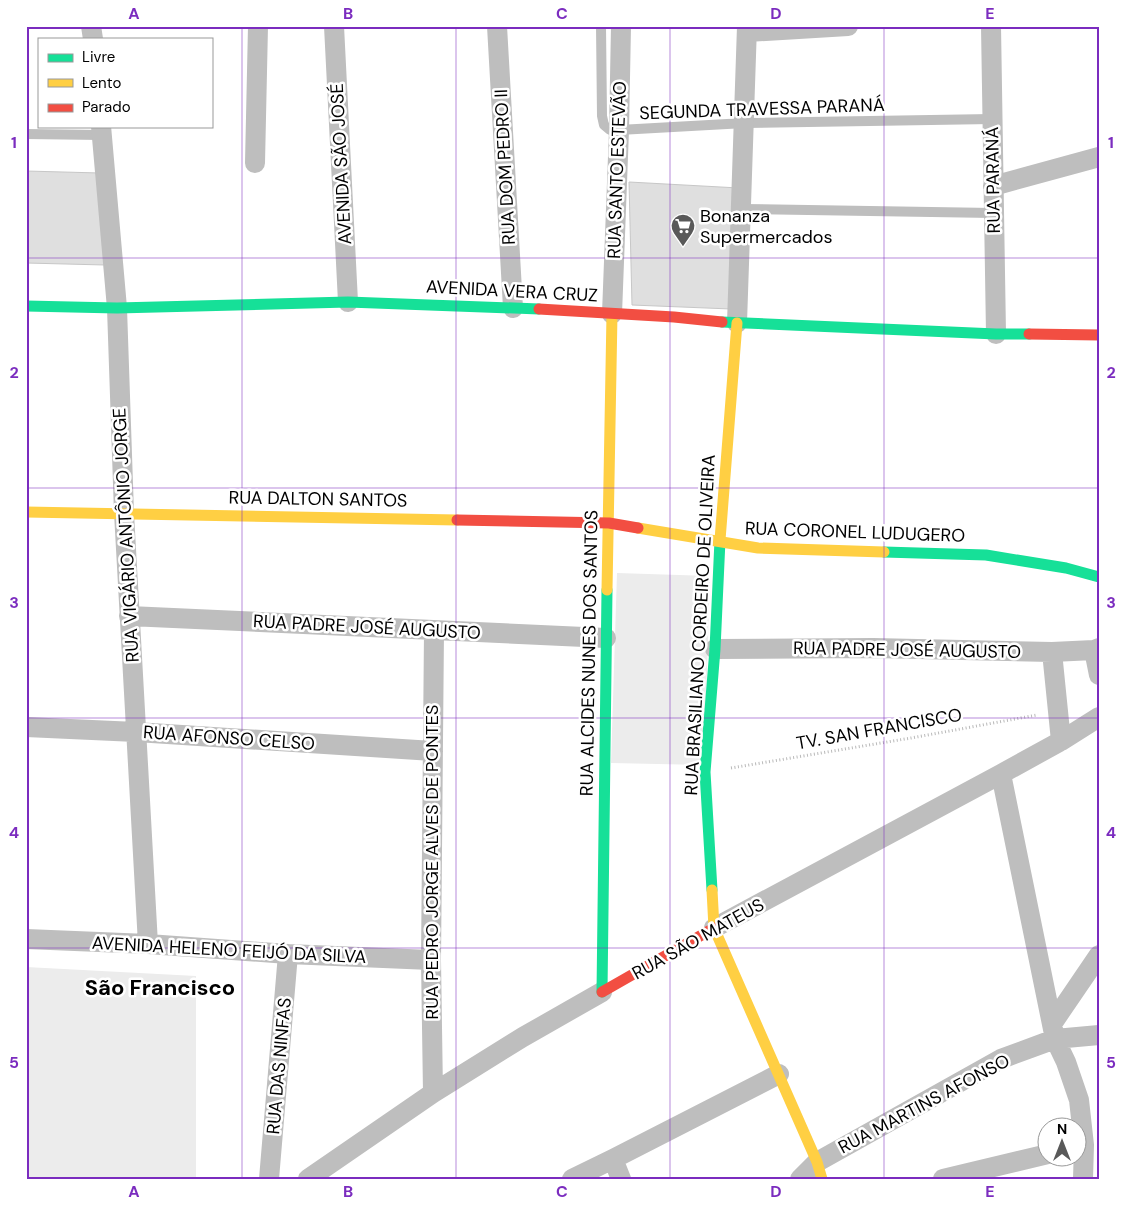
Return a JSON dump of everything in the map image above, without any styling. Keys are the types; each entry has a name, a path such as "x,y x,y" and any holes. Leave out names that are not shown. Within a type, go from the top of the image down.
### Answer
{"main road":[{"name":"AVENIDA VERA CRUZ","path":"26,306 117,308 348,302 512,308 737,323 996,334 1099,335"},
{"name":"RUA ALCIDES NUNES DOS SANTOS","path":"602,992 612,314"},
{"name":"RUA BRASILIANO CORDEIRO DE OLIVEIRA","path":"714,928 706,772 715,649 720,542 737,323"},
{"name":"RUA DALTON SANTOS","path":"26,512 609,523"},
{"name":"RUA CORONEL LUDUGERO","path":"609,523 758,548 986,555 1066,568 1099,577"},
{"name":"RUA SÃO MATEUS","path":"602,992 714,928"},
{"path":"714,928 820,1170"}],"street":[{"path":"255,164 258,26"},
{"name":"AVENIDA SÃO JOSÉ","path":"334,26 348,302"},
{"name":"RUA DOM PEDRO II","path":"497,26 512,308"},
{"name":"RUA SANTO ESTEVÃO","path":"612,314 619,130 620,26"},
{"path":"737,323 747,29 848,26"},
{"name":"RUA PARANÁ","path":"991,26 996,334"},
{"name":"RUA VIGÁRIO ANTÔNIO JORGE","path":"101,131 117,308 129,616 148,944"},
{"path":"993,186 1099,157"},
{"name":"RUA PADRE JOSÉ AUGUSTO","path":"129,616 606,638"},
{"name":"RUA PEDRO JORGE ALVES DE PONTES","path":"432,1093 431,960 434,631"},
{"name":"RUA PADRE JOSÉ AUGUSTO","path":"715,649 873,648 1052,652 1097,649"},
{"path":"1097,649 1099,675"},
{"path":"1052,652 1061,741"},
{"name":"RUA SÃO MATEUS","path":"714,928 1001,774 1099,718"},
{"name":"RUA AFONSO CELSO","path":"26,727 432,751"},
{"path":"1001,774 1054,1032 1079,1100 1082,1118"},
{"name":"AVENIDA HELENO FEIJÓ DA SILVA","path":"26,939 431,960"},
{"name":"RUA DAS NINFAS","path":"269,1179 288,954"},
{"path":"1054,1032 1099,955"},
{"name":"RUA SÃO MATEUS","path":"308,1179 432,1093 602,992"},
{"name":"RUA MARTINS AFONSO","path":"800,1179 820,1170 954,1084 1054,1032 1099,1035"},
{"path":"572,1179 779,1074"},
{"path":"943,1179 1038,1156"},
{"path":"613,1159 620,1179"}],"lane":[{"name":"SEGUNDA TRAVESSA PARANÁ","path":"601,26 602,116 604,125 610,130 745,123 992,119"},
{"path":"26,134 101,131"},
{"path":"742,209 993,213"}],"path":[{"name":"TV. SAN FRANCISCO","path":"706,772 912,738 1058,711"}],"shaded area":[{"path":"617,573 710,576 704,765 611,763"},
{"path":"26,967 196,976 196,1179 26,1179"}],"building":[{"path":"26,171 100,173 105,265 26,263"},
{"name":"Bonanza Supermercados","path":"629,182 739,188 731,309 632,305"}],"traffic: fast":[{"path":"26,306 117,308 348,302 539,309"},
{"path":"722,322 1029,334"},
{"path":"712,890 705,772 715,649 720,540"},
{"path":"884,552 986,555 1066,568 1099,577"},
{"path":"602,992 607,590"}],"traffic: slow":[{"path":"607,590 612,314"},
{"path":"720,540 737,323"},
{"path":"26,512 457,520"},
{"path":"638,528 758,548 884,552"},
{"path":"712,890 714,928 817,1162 822,1179"}],"traffic: jam":[{"path":"539,309 674,317 722,322"},
{"path":"1029,334 1099,335"},
{"path":"457,520 609,523 638,528"},
{"path":"602,992 714,928"}],"place":[{"name":"Bonanza Supermercados","path":"683,247"}],"district":[{"name":"São Francisco","path":"160,987"}]}
